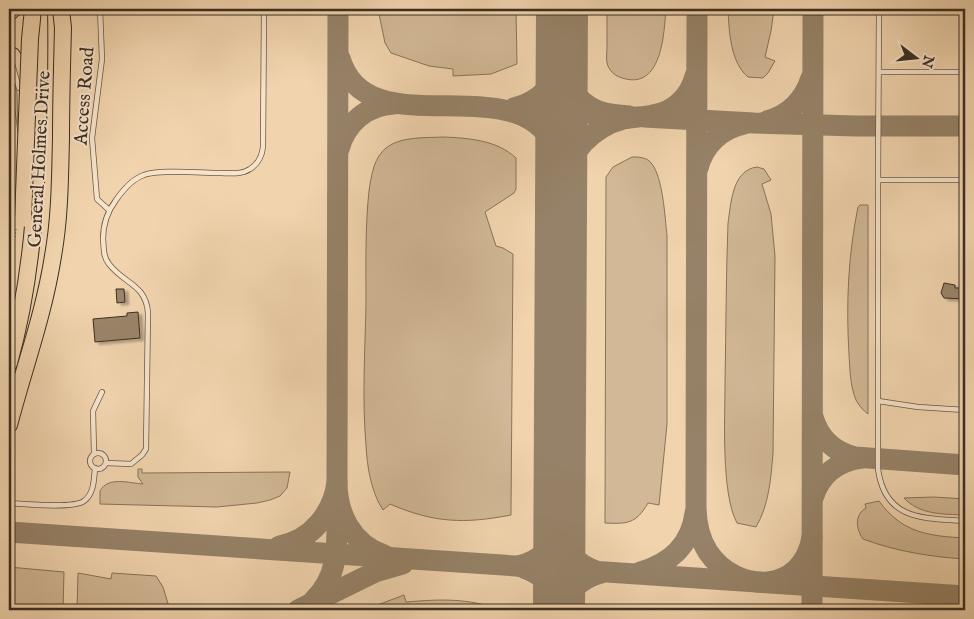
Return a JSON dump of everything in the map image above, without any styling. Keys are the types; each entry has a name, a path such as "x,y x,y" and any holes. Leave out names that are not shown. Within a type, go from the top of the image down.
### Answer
{"highway":[{"path":"9,30 25,22 32,9"},
{"path":"9,332 23,219 32,9"},
{"name":"General Holmes Drive","path":"9,425 36,198 40,68 39,9"},
{"path":"17,365 38,287 46,222 56,9"},
{"name":"General Holmes Drive","path":"17,365 36,334 46,293 58,221 63,28 61,9"},
{"path":"63,28 67,9"},
{"path":"9,35 24,43 40,68"}],"lane":[{"name":"Access Road","path":"100,9 102,59 92,138 97,199 109,210"},
{"path":"106,463 128,465 137,461 146,449 147,430 148,306 140,290 112,268 106,260 103,229 109,210 130,183 144,175 158,172 240,173 255,165 262,154 263,147 264,9"},
{"path":"879,9 879,480 890,500 898,508 917,517 965,521"},
{"path":"9,53 19,88"},
{"path":"879,72 965,72"},
{"path":"878,180 965,180"},
{"path":"9,503 66,505 79,504 87,498 92,489 95,468 90,460 94,454 93,411 102,392"},
{"path":"878,401 918,407 965,410"},
{"path":"94,454 102,454 106,458 106,463"},
{"path":"95,468 103,467 106,463"}],"shaded area":[{"path":"378,9 516,9 517,64 491,74 453,76 453,69 429,66 391,53 385,43"},
{"path":"607,9 666,9 662,45 653,68 645,76 635,80 622,78 609,68 607,63"},
{"path":"728,9 774,9 765,57 775,61 763,78 748,77 737,63 732,45"},
{"path":"9,66 17,93 18,133 15,110 9,89"},
{"path":"443,137 482,141 500,147 516,158 516,189 514,193 485,212 496,246 513,254 511,515 478,520 435,518 390,504 383,510 375,495 367,453 364,393 366,233 369,191 373,170 376,160 382,152 394,143 410,139"},
{"path":"632,157 646,159 653,165 660,184 664,207 667,236 667,424 659,505 648,503 635,519 625,523 605,523 606,177 613,167"},
{"path":"757,167 764,169 771,180 762,184 771,214 775,256 773,453 767,501 756,527 737,523 732,510 726,475 725,416 728,223 734,189 738,181 742,174 749,169"},
{"path":"860,205 868,205 868,414 861,408 854,395 850,366 848,317 850,262 858,207"},
{"path":"138,469 142,469 142,473 290,472 287,488 280,496 257,503 217,507 100,504 100,491 108,483 119,481 143,484 138,477"},
{"path":"904,498 965,499 965,515 925,511 910,504"},
{"path":"879,501 897,520 917,531 940,536 965,538 965,559 913,553 863,539 857,522 859,514 866,508 865,504"},
{"path":"9,567 64,572 63,610 9,610"},
{"path":"78,573 111,579 112,573 156,576 163,587 170,610 77,610"},
{"path":"404,595 406,602 431,600 466,601 501,610 364,610"}],"building":[{"path":"944,283 955,285 955,288 965,288 965,299 944,298 941,293"},
{"path":"116,289 124,289 125,302 117,303"},
{"path":"138,312 140,338 95,342 93,319 127,316 127,313"}],"taxiway":[{"path":"337,482 338,9"},
{"path":"697,9 696,505 699,530 708,552 720,566 735,576 751,581 768,582 783,578 796,569 806,556 812,537"},
{"path":"812,610 813,9"},
{"path":"563,32 563,67 572,90 590,107 608,114 629,116"},
{"path":"514,108 531,101 546,90 556,75 560,57"},
{"path":"340,58 356,85 381,100 413,105 483,107 515,113 541,128 558,156 560,163 560,221"},
{"path":"563,183 566,172 577,151 592,135 602,128 623,119 653,115 674,107 685,96 695,76"},
{"path":"767,121 789,111 800,100 811,78"},
{"path":"339,149 347,131 359,117 375,108 394,104"},
{"path":"514,109 601,114"},
{"path":"644,117 856,126 965,126"},
{"path":"698,168 704,152 715,139 728,130 744,124"},
{"path":"813,417 823,438 834,448 847,455 965,465"},
{"path":"561,458 561,512 565,543 576,559 584,566 596,571"},
{"path":"813,498 820,482 831,471 845,462 862,458"},
{"path":"279,546 301,538 318,524 331,504 337,482 340,505 348,526 363,543 384,555"},
{"path":"313,601 322,591 332,570 337,546 337,509"},
{"path":"640,572 660,564 677,552 689,535 695,513"},
{"path":"518,566 534,560 547,550 556,537 559,521"},
{"path":"9,532 965,596"},
{"path":"298,610 375,572 403,564"},
{"path":"524,568 538,575 548,584 555,596 558,610"},
{"path":"562,610 564,603 576,586 588,578 601,573"}],"runway":[{"path":"559,610 562,9"}]}
